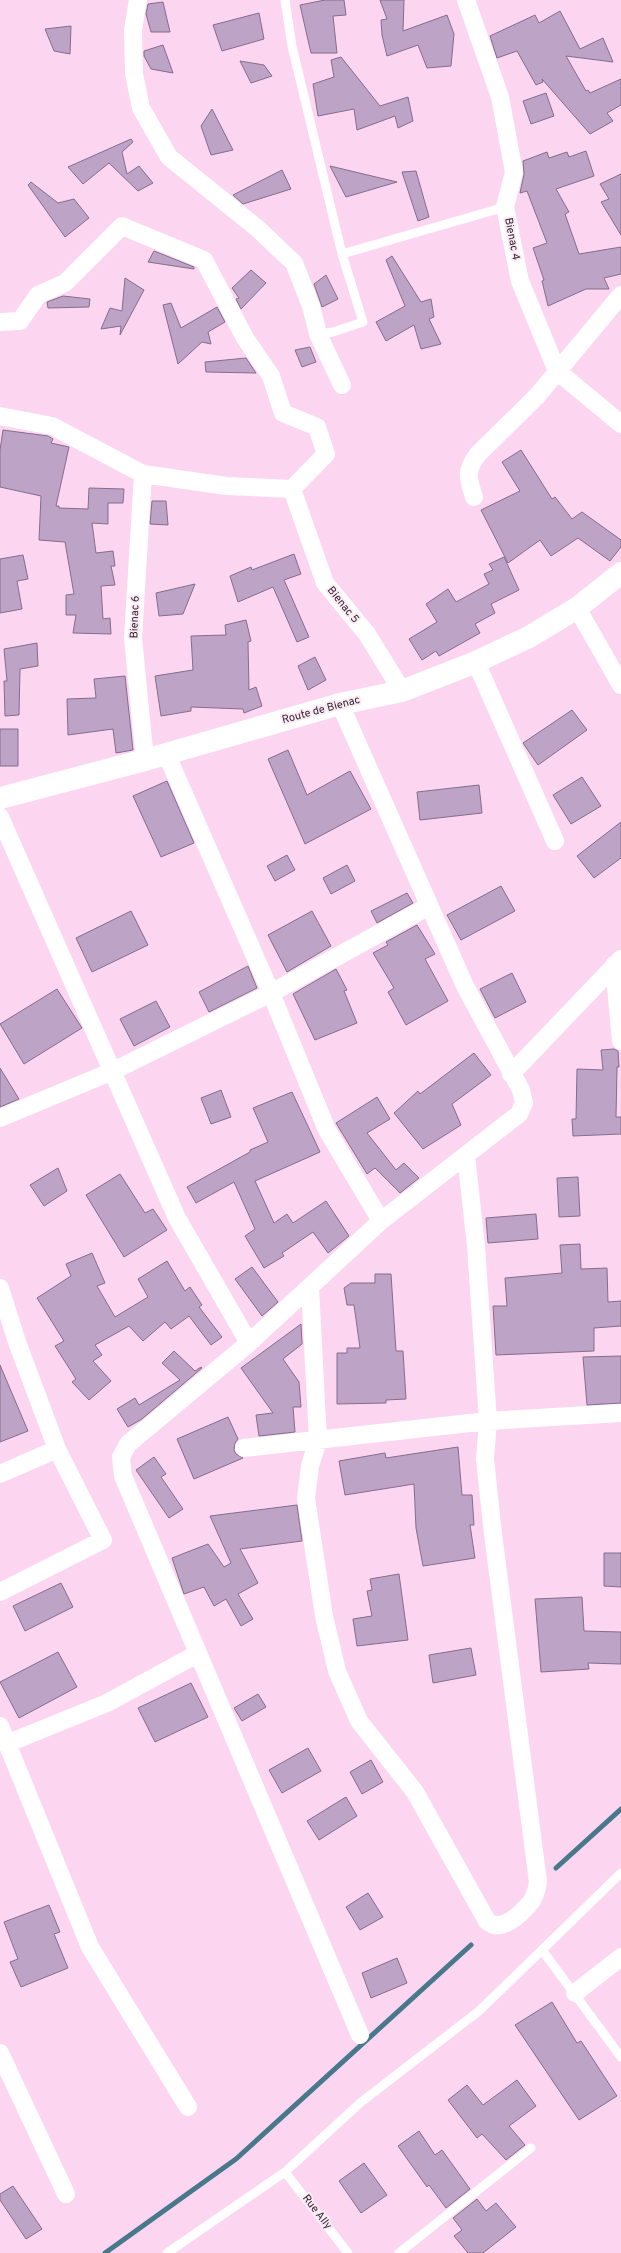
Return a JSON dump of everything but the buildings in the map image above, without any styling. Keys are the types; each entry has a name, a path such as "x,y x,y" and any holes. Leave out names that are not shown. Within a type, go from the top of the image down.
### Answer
{"main road":[{"name":"Route de Bienac","path":"0,798 145,760 340,704 402,691 476,662 529,637 577,608 621,573"}],"street":[{"path":"138,0 133,30 134,74 141,108 169,157 257,228 294,263 311,306 318,334 342,384"},
{"name":"Bienac 4","path":"466,0 500,97 514,172 505,207 520,281 557,371 621,424"},
{"path":"0,322 20,321 38,296 65,283 122,226 204,260 245,338 271,376 283,413 317,427 326,454 292,489 227,486 143,474 52,426 0,416"},
{"path":"474,497 468,476 470,465 478,454 537,396 621,295"},
{"name":"Bienac 6","path":"143,474 133,638 145,760"},
{"name":"Bienac 5","path":"292,489 325,583 367,634 402,691"},
{"path":"577,608 621,685"},
{"path":"476,662 555,841"},
{"path":"340,704 465,986 511,1074 521,1090 524,1103 519,1114 381,1221 249,1343 128,1444 121,1458 123,1476 197,1654 360,2035"},
{"path":"166,753 271,993 327,1130 381,1221"},
{"path":"0,816 62,960 178,1218 249,1343"},
{"path":"0,1118 113,1071 271,993 429,906"},
{"path":"511,1074 618,962"},
{"path":"618,962 621,1041"},
{"path":"310,1287 318,1440 310,1466 306,1498 324,1616 338,1671 358,1721 415,1792 487,1921 491,1924 502,1926 507,1924 531,1902 538,1882 493,1534 485,1459 488,1421 476,1246 466,1155"},
{"path":"0,1288 17,1342 57,1449 103,1540 0,1592"},
{"path":"244,1448 488,1421 621,1413"},
{"path":"0,1474 57,1449"},
{"path":"6,1744 107,1703 197,1654"},
{"path":"0,1726 6,1744 90,1947 188,2107"},
{"path":"575,1993 621,1957"},
{"path":"0,2053 66,2194"}],"lane":[{"path":"285,0 292,46 342,254 363,322 333,332 318,334"},
{"path":"342,254 505,207"},
{"path":"167,2253 285,2172 360,2103 479,2011 621,1873"},
{"path":"542,1950 621,2057"},
{"path":"399,2253 531,2148"},
{"name":"Rue Ally","path":"285,2172 348,2253"}],"waterway":[{"path":"556,1868 621,1809"},
{"path":"105,2253 236,2159 471,1945"}]}
